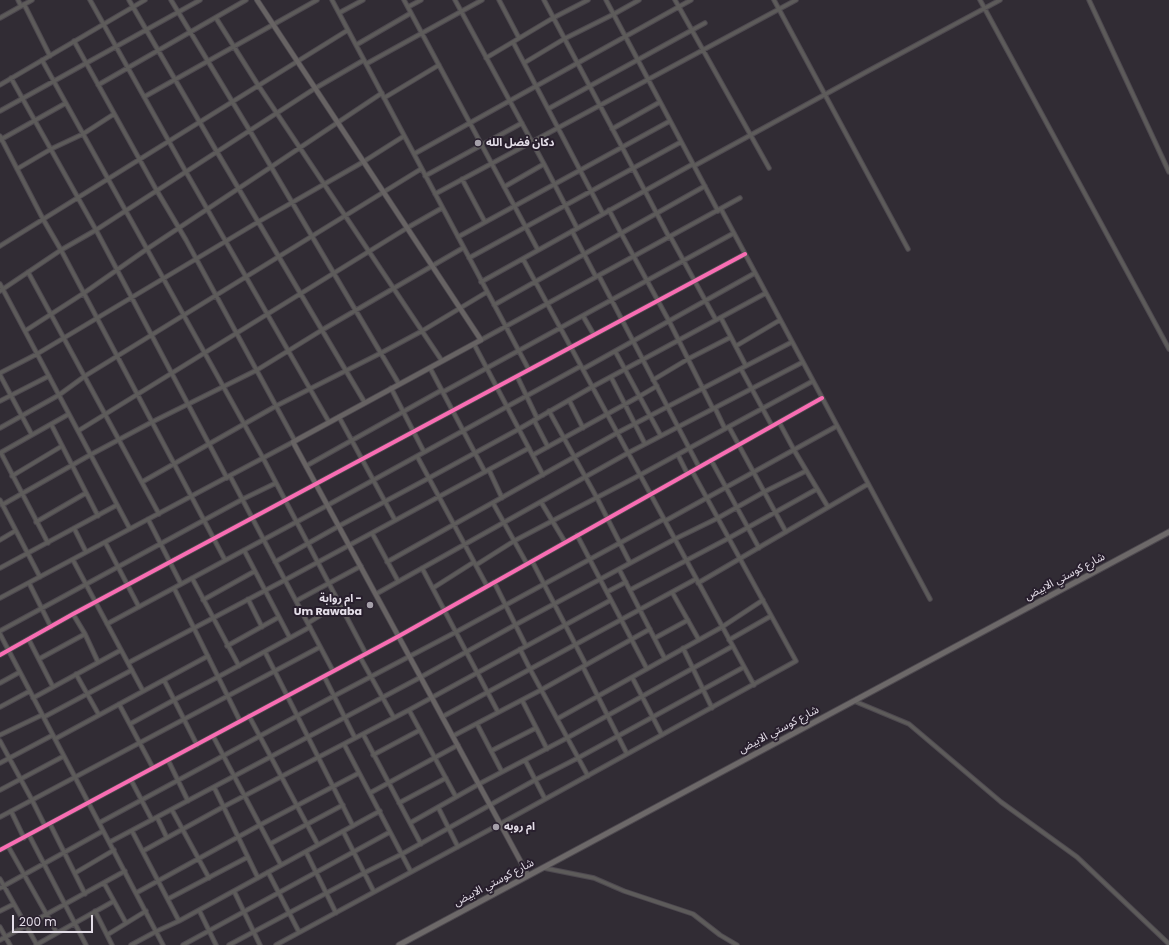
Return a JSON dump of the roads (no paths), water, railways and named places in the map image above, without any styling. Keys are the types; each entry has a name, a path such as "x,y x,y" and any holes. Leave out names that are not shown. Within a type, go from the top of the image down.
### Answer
{"highway":[{"name":"شارع كوستي الابيض","path":"399,945 1169,532"}],"main road":[{"path":"257,0 314,89 481,340 294,441 306,466 528,876"}],"street":[{"path":"18,0 23,5 50,56"},
{"path":"0,18 32,0"},
{"path":"129,0 199,122 365,403"},
{"path":"0,85 145,0"},
{"path":"171,0 250,130 399,384"},
{"path":"0,110 200,0"},
{"path":"98,85 246,0"},
{"path":"144,97 317,0"},
{"path":"332,0 529,370"},
{"path":"339,13 363,0"},
{"path":"404,0 538,250"},
{"path":"408,8 421,0"},
{"path":"455,0 532,141 577,228"},
{"path":"366,64 482,0"},
{"path":"499,0 519,38"},
{"path":"544,0 644,191 716,320"},
{"path":"486,58 553,18 588,0"},
{"path":"606,0 705,186 745,254 930,600"},
{"path":"524,63 564,39 639,0"},
{"path":"675,0 769,168"},
{"path":"414,154 691,0"},
{"path":"774,0 908,249"},
{"path":"435,194 796,0"},
{"path":"980,0 1169,349"},
{"path":"481,282 609,210 1000,0"},
{"path":"1089,0 1169,172"},
{"path":"92,1 186,172 329,422"},
{"path":"356,46 411,13"},
{"path":"216,18 235,46 258,85 442,361"},
{"path":"548,109 705,23"},
{"path":"0,246 348,30"},
{"path":"0,598 294,441 197,260 74,41"},
{"path":"512,42 603,214"},
{"path":"42,60 263,458 366,654"},
{"path":"2,290 61,250 126,211 314,89 364,60"},
{"path":"384,98 439,65"},
{"path":"11,78 96,230 209,444 253,518 333,671"},
{"path":"25,331 382,93"},
{"path":"612,129 660,102"},
{"path":"66,103 1,139 225,560"},
{"path":"17,169 51,149 83,134 114,114"},
{"path":"458,237 670,121"},
{"path":"425,176 522,123"},
{"path":"32,435 0,374 37,354 197,260 258,222 363,162 404,136"},
{"path":"469,258 565,204 591,192 681,142"},
{"path":"504,187 544,164"},
{"path":"0,428 59,395 85,376 421,169"},
{"path":"462,179 485,222"},
{"path":"494,305 705,186"},
{"path":"481,340 740,198"},
{"path":"78,431 407,228 442,208"},
{"path":"609,210 679,340 703,389 739,445 786,532"},
{"path":"572,231 612,301 699,467"},
{"path":"306,466 403,412 561,329 734,234"},
{"path":"2,505 21,493 152,422 257,370 322,330 463,248"},
{"path":"0,655 73,614 128,586 745,254"},
{"path":"522,258 754,684"},
{"path":"28,272 159,514"},
{"path":"107,624 264,540 507,406 615,351 755,273"},
{"path":"0,284 130,529"},
{"path":"142,482 276,406 422,331 487,292"},
{"path":"275,562 519,429 610,377 766,293"},
{"path":"583,316 594,335"},
{"path":"721,318 746,366"},
{"path":"736,346 780,320"},
{"path":"653,380 731,337"},
{"path":"387,562 617,433 792,342"},
{"path":"474,344 543,475"},
{"path":"615,351 661,436"},
{"path":"376,594 628,453 803,362"},
{"path":"430,368 475,453 502,498"},
{"path":"740,369 772,426"},
{"path":"0,401 49,376"},
{"path":"517,376 548,447"},
{"path":"610,377 645,444"},
{"path":"433,588 514,541 678,455 813,380"},
{"path":"533,455 657,386"},
{"path":"391,388 424,452"},
{"path":"0,850 399,636 822,398"},
{"path":"569,400 583,428"},
{"path":"549,411 597,498 630,563"},
{"path":"48,543 0,453 69,414"},
{"path":"339,417 395,520"},
{"path":"779,422 806,472 828,507"},
{"path":"51,424 98,516"},
{"path":"99,823 456,632 620,542 726,488 837,426"},
{"path":"12,476 62,446"},
{"path":"128,663 529,448"},
{"path":"678,455 687,474"},
{"path":"417,456 488,586"},
{"path":"711,460 759,548"},
{"path":"276,945 588,776 796,661 692,470"},
{"path":"110,842 383,698 515,624 675,539 718,518 764,492 806,472"},
{"path":"0,630 242,499 276,483"},
{"path":"442,717 640,609 759,548 868,484"},
{"path":"630,590 687,561 817,490"},
{"path":"36,522 86,493"},
{"path":"0,500 40,577"},
{"path":"541,502 565,542"},
{"path":"493,503 527,564"},
{"path":"0,568 117,505"},
{"path":"148,519 181,584"},
{"path":"74,528 86,552"},
{"path":"0,540 15,531"},
{"path":"372,533 398,582"},
{"path":"577,535 646,669"},
{"path":"105,542 139,607"},
{"path":"244,550 290,638"},
{"path":"73,560 143,691"},
{"path":"532,561 575,644 598,696 627,754"},
{"path":"296,601 361,566"},
{"path":"422,568 498,712"},
{"path":"619,569 665,659"},
{"path":"203,600 255,571"},
{"path":"192,578 238,666"},
{"path":"494,582 526,646"},
{"path":"607,592 626,582"},
{"path":"29,583 51,627"},
{"path":"174,588 240,721"},
{"path":"672,592 699,640"},
{"path":"248,599 262,627"},
{"path":"143,851 281,776 432,698 611,600"},
{"path":"557,719 722,627 763,600"},
{"path":"130,724 290,638 339,604"},
{"path":"73,614 85,634 98,662"},
{"path":"730,640 771,616"},
{"path":"227,646 279,617"},
{"path":"655,638 688,620"},
{"path":"453,736 541,690 650,629"},
{"path":"0,634 164,945"},
{"path":"39,659 85,634"},
{"path":"29,640 54,687"},
{"path":"410,823 479,784 608,716 733,646"},
{"path":"0,817 320,647"},
{"path":"683,648 712,708"},
{"path":"520,649 588,776"},
{"path":"33,698 121,650"},
{"path":"265,652 354,826"},
{"path":"55,739 208,656"},
{"path":"360,657 394,718"},
{"path":"229,945 364,872 421,844 535,780 744,667"},
{"path":"0,736 87,694 132,670"},
{"path":"0,683 20,672"},
{"path":"76,674 99,715"},
{"path":"324,676 354,738"},
{"path":"632,677 662,735"},
{"path":"164,680 197,745"},
{"path":"0,707 30,691"},
{"path":"522,700 547,749"},
{"path":"854,701 909,724 1001,802 1077,857 1169,944"},
{"path":"119,704 153,768"},
{"path":"409,710 456,797"},
{"path":"249,716 318,845"},
{"path":"477,724 502,772"},
{"path":"491,752 536,728"},
{"path":"374,755 420,730"},
{"path":"363,734 421,844"},
{"path":"0,763 53,735"},
{"path":"213,736 281,865"},
{"path":"0,741 45,826"},
{"path":"344,744 411,872"},
{"path":"370,793 458,745"},
{"path":"0,790 64,756"},
{"path":"168,760 188,801"},
{"path":"525,760 545,799"},
{"path":"136,893 359,772"},
{"path":"399,803 446,778"},
{"path":"131,780 152,820"},
{"path":"214,787 258,878"},
{"path":"270,844 343,805"},
{"path":"438,807 458,847"},
{"path":"172,810 209,878"},
{"path":"11,811 24,838"},
{"path":"131,945 156,931 179,921 380,811"},
{"path":"157,817 167,838"},
{"path":"50,824 85,894"},
{"path":"2,887 103,831"},
{"path":"132,831 179,921"},
{"path":"343,831 374,892"},
{"path":"183,945 390,832"},
{"path":"29,834 86,945"},
{"path":"8,846 57,933"},
{"path":"75,873 114,850"},
{"path":"306,852 336,912"},
{"path":"168,899 248,857"},
{"path":"542,868 594,878 624,891 693,914 720,935 737,945"},
{"path":"0,940 125,871"},
{"path":"268,872 299,932"},
{"path":"0,878 2,887 14,904 36,945 114,901"},
{"path":"104,883 126,923"},
{"path":"234,891 260,945"},
{"path":"0,911 14,904"},
{"path":"199,910 216,945"},
{"path":"95,911 112,945"},
{"path":"107,935 146,912"},
{"path":"0,928 10,945"}],"place":[{"name":"دكان فضل الله","path":"478,143"},
{"name":"ام روابة - Um Rawaba","path":"370,605"},
{"name":"ام روبه","path":"496,827"}]}
